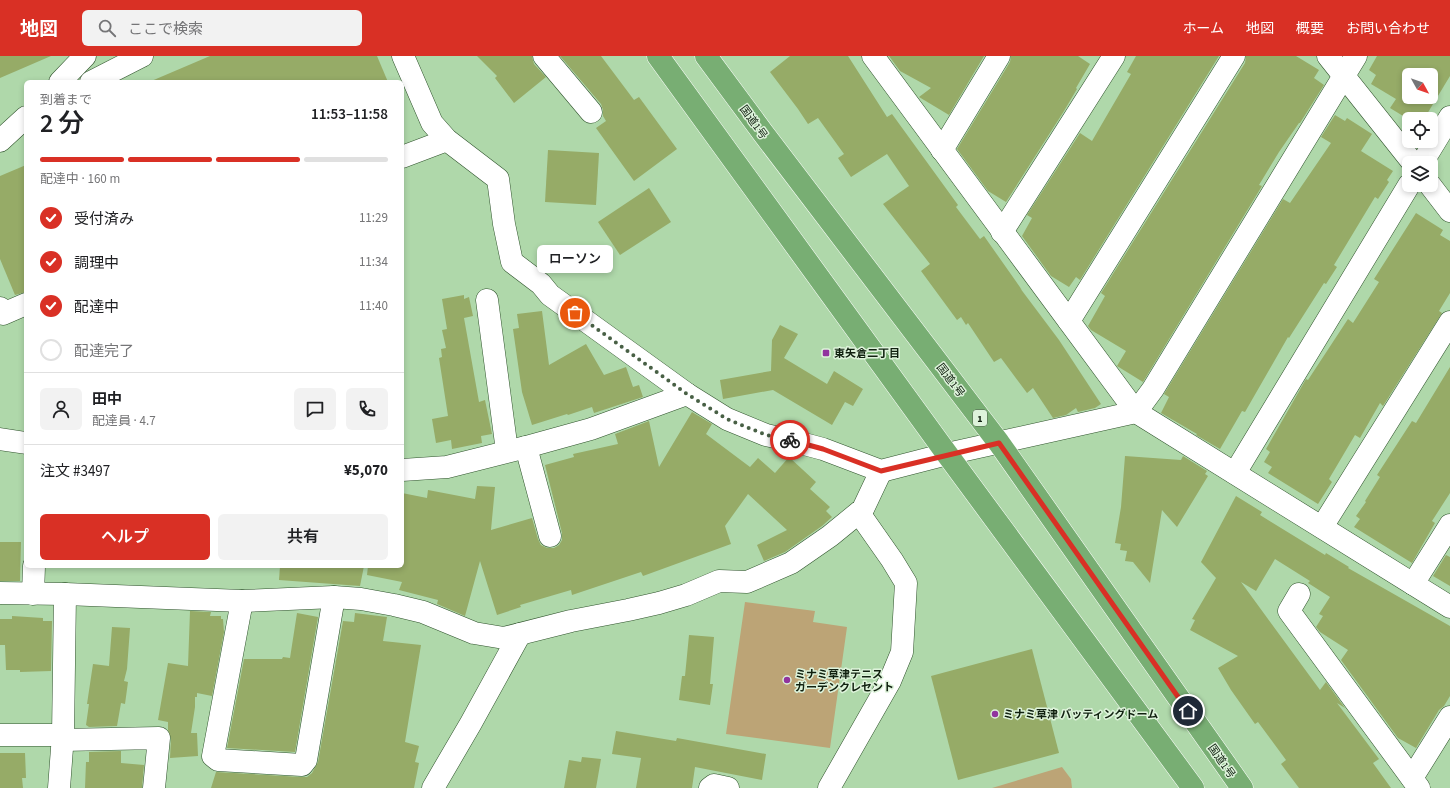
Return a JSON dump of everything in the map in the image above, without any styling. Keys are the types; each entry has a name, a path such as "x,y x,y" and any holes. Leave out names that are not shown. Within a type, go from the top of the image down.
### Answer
{"highway":[{"path":"658,56 947,454 1193,788"},
{"name":"国道1号","path":"706,56 772,146 999,443 1242,788"}],"street":[{"path":"62,80 86,56"},
{"path":"95,80 142,56"},
{"path":"403,56 432,123 447,140 498,180 504,224 512,262 541,284 550,295 687,394 727,419 766,435 823,449 881,471 947,454 1136,412 1152,389 1356,56"},
{"path":"544,56 591,112"},
{"path":"872,56 1136,412 1450,607"},
{"path":"942,150 999,56"},
{"path":"1002,232 1114,56"},
{"path":"1069,321 1234,56"},
{"path":"1328,56 1407,156"},
{"path":"1426,156 1450,117"},
{"path":"0,141 24,119"},
{"path":"404,156 447,140"},
{"path":"1235,474 1404,192"},
{"path":"1436,192 1450,210"},
{"path":"487,300 516,449 550,536"},
{"path":"0,308 3,314 24,305"},
{"path":"1322,527 1450,322"},
{"path":"404,470 447,467 591,429 687,394"},
{"path":"0,439 24,443"},
{"path":"0,593 242,601 334,597 361,599 423,612 474,633 504,638 571,621 628,610 686,596 719,581 747,582 791,563 830,536 863,509 881,471"},
{"path":"829,788 890,681 902,652 906,583 859,512"},
{"path":"1413,584 1450,525"},
{"path":"33,594 34,568"},
{"path":"59,788 62,737 65,594"},
{"path":"1299,594 1289,611 1416,783 1450,717"},
{"path":"242,601 213,756 218,760 302,765 306,760 334,597"},
{"path":"433,788 520,634"},
{"path":"0,735 159,738 154,788"},
{"path":"710,788 714,785 728,788"}],"shaded area":[{"name":"ミナミ草津テニス ガーデンクレセント","path":"745,602 815,611 813,622 847,627 830,748 726,734"},
{"path":"1062,767 1071,779 1072,788 992,788"}],"building":[{"path":"0,56 51,56 0,78"},
{"path":"210,56 377,56 387,80 154,80"},
{"path":"477,56 532,56 534,64 546,77 514,103 495,78 497,76"},
{"path":"560,56 601,56 634,100 639,97 677,149 634,181 596,128 606,121 603,116 601,104"},
{"path":"790,56 848,56 887,117 892,114 958,205 956,207 980,239 984,236 1022,290 1020,288 1059,340 1101,404 1095,408 1078,412 1076,408 1066,415 1053,418 1033,388 1027,393 1001,358 994,362 968,323 966,325 961,317 957,320 921,271 930,264 883,204 909,186 887,154 851,177 838,158 844,154 818,118 808,124 770,72"},
{"path":"889,56 984,56 949,115 919,97 931,88 900,71"},
{"path":"1011,56 1078,56 1090,64 1064,111 1006,202 988,191 957,149 1010,62"},
{"path":"1136,56 1219,56 1080,280 1076,277 1069,287 1051,276 1022,236 1032,218 1027,215 1080,133 1092,141 1131,74 1127,72"},
{"path":"1246,56 1296,56 1319,70 1314,78 1324,85 1300,123 1279,152 1259,185 1262,186 1143,382 1117,366 1126,351 1091,330 1088,326 1105,296 1101,293 1245,63"},
{"path":"1377,56 1450,56 1450,76 1438,96 1438,68 1402,68 1402,104 1433,104 1428,112 1402,112 1402,115 1390,108 1396,99 1371,84 1376,75 1369,70"},
{"path":"1335,115 1345,121 1347,118 1372,134 1361,151 1393,171 1387,180 1389,182 1378,199 1375,197 1334,265 1337,267 1326,284 1324,283 1289,338 1288,337 1245,412 1242,411 1220,449 1161,413 1169,397 1164,394 1283,199 1290,203 1331,143 1321,137"},
{"path":"548,150 599,153 596,205 545,202"},
{"path":"24,166 24,293 15,295 0,259 0,176"},
{"path":"649,188 671,222 620,255 598,222"},
{"path":"1416,213 1443,230 1440,235 1450,241 1450,293 1439,311 1442,313 1383,406 1380,403 1360,438 1355,435 1329,479 1332,482 1318,504 1268,473 1272,467 1264,462 1270,452 1266,449 1306,379 1308,380 1348,319 1353,323 1379,282 1374,279"},
{"path":"464,295 464,299 469,297 473,316 464,318 479,402 485,400 492,434 481,436 482,443 452,449 451,440 436,443 432,419 448,416 439,358 442,357 441,349 446,348 442,330 447,329 442,299"},
{"path":"542,311 549,365 586,344 604,375 626,367 633,387 639,385 643,397 594,413 592,407 532,425 522,392 513,329 519,328 517,314"},
{"path":"780,325 798,334 784,358 827,384 834,371 863,389 853,406 845,402 832,425 773,390 723,399 720,380 771,371 772,340"},
{"path":"1450,367 1450,493 1432,521 1435,523 1412,563 1354,527 1360,519 1356,516 1380,477 1377,475 1412,421 1416,423"},
{"path":"692,412 712,424 706,434 750,467 758,458 775,473 789,457 816,482 810,489 830,507 826,511 832,517 822,526 785,552 764,561 757,545 787,530 748,494 725,526 731,544 643,576 641,572 572,595 571,590 520,605 521,607 497,615 480,561 465,616 437,604 438,600 399,590 402,582 367,575 368,568 404,568 404,493 427,498 428,490 475,499 477,486 495,487 491,530 532,518 541,545 547,548 554,548 559,545 562,540 562,533 545,465 574,457 573,454 618,444 615,434 649,421 659,467"},
{"path":"1125,456 1181,460 1183,456 1207,471 1205,474 1208,476 1177,527 1162,510 1150,583 1133,562 1125,561 1127,551 1120,550 1121,544 1115,543 1121,507"},
{"path":"1236,496 1262,512 1260,515 1325,555 1326,553 1349,567 1348,568 1450,626 1450,696 1444,706 1439,710 1416,748 1398,738 1341,660 1348,650 1320,632 1316,627 1323,616 1319,614 1330,597 1308,583 1310,581 1275,559 1256,591 1241,582 1320,690 1326,682 1345,708 1337,703 1379,759 1373,763 1391,788 1299,788 1281,764 1286,760 1258,722 1255,724 1231,690 1218,668 1238,656 1190,630 1195,620 1192,619 1216,578 1201,562"},
{"path":"0,542 21,542 20,581 0,581"},
{"path":"1446,555 1450,557 1450,586 1433,576"},
{"path":"280,568 364,568 360,586 279,580"},
{"path":"190,611 211,612 210,616 221,616 221,619 223,619 224,632 212,696 197,693 197,697 195,697 191,733 197,733 198,756 170,758 171,739 168,730 168,722 158,720 168,663 188,666"},
{"path":"297,613 318,617 295,752 227,748 244,659 290,658"},
{"path":"355,613 387,617 383,641 421,645 405,742 419,746 415,762 419,763 414,788 211,788 216,772 301,777 307,777 312,773 318,762 343,621 354,622"},
{"path":"12,616 43,618 43,621 52,621 51,671 20,672 20,670 6,670 5,645 0,645 0,619 12,619"},
{"path":"112,627 130,628 127,669 124,681 128,682 125,704 121,703 117,726 89,727 86,725 89,704 87,704 93,664 109,666"},
{"path":"689,635 714,637 710,684 713,684 710,705 679,700 682,676 685,676"},
{"name":"ミナミ草津 バッティングドーム","path":"1032,649 1059,753 958,780 931,676"},
{"path":"616,731 676,741 677,738 766,754 762,780 695,767 692,788 636,788 641,758 612,754"},
{"path":"121,751 121,763 144,765 142,788 85,788 86,762 89,762 89,752"},
{"path":"0,753 25,753 26,778 22,778 23,788 0,788"},
{"path":"582,757 601,759 596,788 564,788 569,760 581,762"}],"way so far":[{"path":"575,313 687,394 727,419 766,435 790,440"}],"place":[{"name":"ローソン","path":"575,313"},
{"name":"東矢倉二丁目","path":"826,353"},
{"name":"ミナミ草津テニス ガーデンクレセント","path":"787,680"},
{"name":"ミナミ草津 バッティングドーム","path":"995,714"}],"route":[{"path":"790,440 823,449 881,471 947,454 999,443 1188,711"}]}
